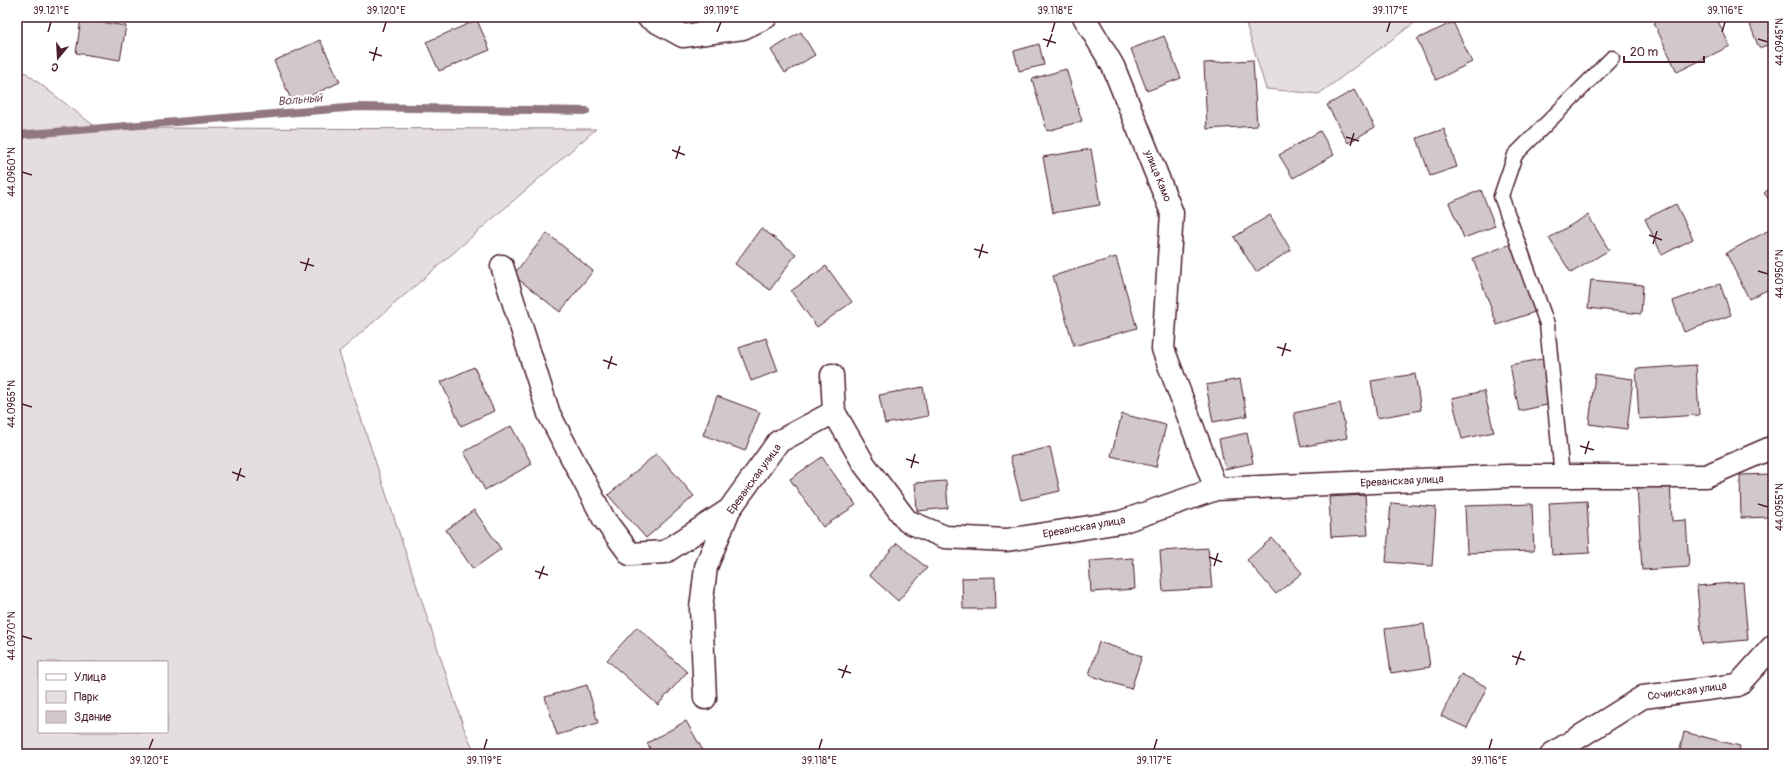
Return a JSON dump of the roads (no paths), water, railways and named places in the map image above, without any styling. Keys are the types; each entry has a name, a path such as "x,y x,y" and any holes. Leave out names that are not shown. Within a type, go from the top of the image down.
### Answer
{"street":[{"path":"648,17 683,36 743,28 766,17"},
{"name":"улица Камо","path":"1084,17 1113,66 1172,213 1163,349 1216,489"},
{"path":"502,266 549,414 604,519 630,554 665,552 729,510"},
{"path":"832,374 834,412"},
{"name":"Ереванская улица","path":"705,698 702,608 706,567 729,510 778,442 834,412 864,464 907,521 945,537 1007,540 1121,522 1216,489 1508,476 1706,476 1773,447"},
{"name":"Сочинская улица","path":"1552,754 1643,697 1738,684 1773,646"}],"lane":[{"path":"1562,476 1547,324 1500,196 1515,155 1612,58"}],"waterway":[{"name":"Вольный","path":"17,135 358,107 586,111"}]}
